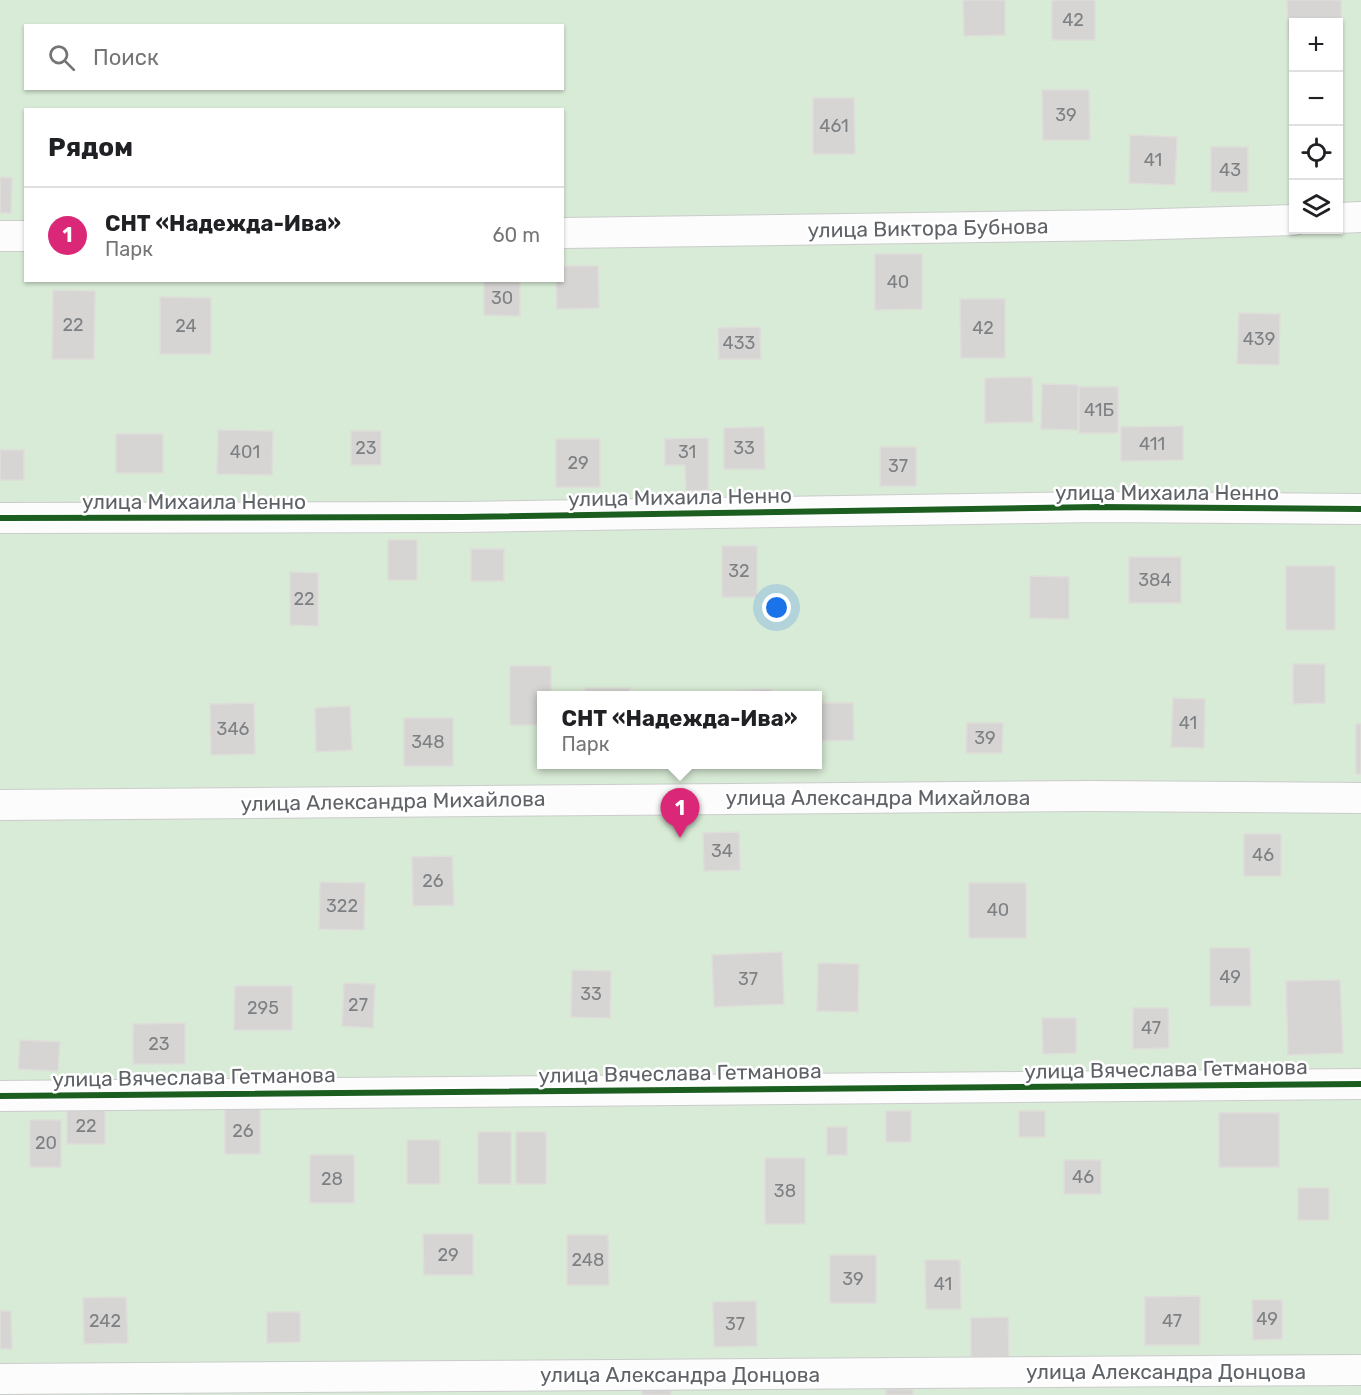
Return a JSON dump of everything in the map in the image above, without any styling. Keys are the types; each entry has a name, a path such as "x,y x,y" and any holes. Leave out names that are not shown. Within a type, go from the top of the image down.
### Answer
{"street":[{"path":"1343,218 1361,217"},
{"name":"улица Виктора Бубнова","path":"564,233 1125,225 1289,220"},
{"path":"0,236 24,236"},
{"name":"улица Михаила Ненно","path":"0,518 461,517 1098,507 1361,509"},
{"name":"улица Александра Михайлова","path":"0,806 1079,796 1361,798"},
{"name":"улица Вячеслава Гетманова","path":"0,1096 1361,1084"},
{"name":"улица Александра Донцова","path":"0,1379 1361,1370"}],"green space":[{"path":"0,0 1361,0 1361,1395 0,1395"}],"building":[{"path":"963,0 1005,0 1005,35 964,36"},
{"path":"1052,0 1095,0 1095,40 1052,40"},
{"path":"1287,0 1341,0 1341,18 1289,18 1288,40"},
{"path":"1042,90 1089,90 1090,140 1043,140"},
{"path":"813,98 854,98 855,154 813,154"},
{"path":"1130,135 1177,137 1175,185 1129,183"},
{"path":"1211,147 1248,147 1248,192 1211,192"},
{"path":"0,177 12,178 11,213 0,213"},
{"path":"875,254 922,254 922,309 875,310"},
{"path":"564,266 598,266 599,308 557,309 556,282 564,282"},
{"path":"484,282 520,282 520,316 484,315"},
{"path":"53,290 95,291 94,359 52,359"},
{"path":"160,297 211,298 211,354 160,354"},
{"path":"960,299 1005,299 1005,358 961,358"},
{"path":"1239,313 1280,314 1279,365 1237,364"},
{"path":"760,327 761,359 719,359 718,328"},
{"path":"1032,377 1033,422 985,423 985,378"},
{"path":"1042,384 1078,385 1078,430 1041,429"},
{"path":"1079,387 1118,387 1118,433 1079,433"},
{"path":"1183,426 1183,460 1121,461 1121,427"},
{"path":"764,427 765,469 724,469 724,428"},
{"path":"218,430 273,431 272,475 217,474"},
{"path":"351,431 381,431 381,465 351,465"},
{"path":"116,434 163,434 163,473 116,473"},
{"path":"708,438 708,490 686,491 685,465 665,465 665,439"},
{"path":"556,439 600,439 600,487 556,487"},
{"path":"880,447 916,447 916,486 880,486"},
{"path":"0,450 24,450 24,480 0,480"},
{"path":"388,540 417,540 417,580 388,580"},
{"path":"722,546 757,546 757,597 722,597"},
{"path":"471,549 504,549 504,581 471,581"},
{"path":"1129,557 1181,557 1181,603 1129,603"},
{"path":"1286,566 1335,566 1335,630 1286,630"},
{"path":"290,572 318,573 318,626 290,625"},
{"path":"1030,576 1069,577 1069,619 1030,618"},
{"path":"1293,664 1325,664 1325,703 1293,704"},
{"path":"510,666 551,666 551,691 537,691 537,725 510,725"},
{"path":"585,688 630,688 630,691 585,691"},
{"path":"771,689 771,691 733,691"},
{"path":"1173,698 1205,699 1204,748 1171,747"},
{"path":"254,703 255,754 211,755 210,704"},
{"path":"822,703 853,703 854,740 822,741"},
{"path":"350,706 352,750 316,752 315,708"},
{"path":"404,718 453,718 453,766 404,766"},
{"path":"967,723 1003,723 1002,753 966,753"},
{"path":"1356,724 1361,724 1361,774 1356,774"},
{"path":"739,832 740,870 704,871 703,833"},
{"path":"1244,834 1281,834 1281,876 1244,876"},
{"path":"452,856 454,905 413,906 412,857"},
{"path":"320,882 365,883 364,930 319,929"},
{"path":"969,883 1026,883 1026,938 969,938"},
{"path":"1210,948 1250,948 1251,1006 1210,1006"},
{"path":"782,952 784,1004 714,1007 712,955"},
{"path":"818,963 859,964 858,1012 817,1011"},
{"path":"572,970 611,971 610,1018 571,1017"},
{"path":"1340,980 1343,1053 1288,1055 1286,981"},
{"path":"344,983 375,984 373,1028 342,1026"},
{"path":"235,986 292,986 292,1030 234,1030"},
{"path":"1133,1008 1168,1008 1169,1048 1133,1049"},
{"path":"1042,1018 1076,1018 1076,1053 1043,1054"},
{"path":"185,1023 185,1064 133,1064 133,1024"},
{"path":"20,1040 60,1042 58,1071 18,1069"},
{"path":"225,1107 260,1107 260,1154 225,1154"},
{"path":"67,1108 105,1108 105,1144 67,1144"},
{"path":"886,1111 911,1111 911,1142 886,1142"},
{"path":"1019,1111 1045,1111 1045,1137 1019,1137"},
{"path":"1219,1113 1279,1113 1279,1167 1219,1167"},
{"path":"30,1120 61,1120 61,1167 30,1167"},
{"path":"827,1127 847,1127 847,1155 827,1155"},
{"path":"478,1132 511,1132 511,1184 478,1184"},
{"path":"516,1132 546,1132 546,1184 516,1184"},
{"path":"407,1140 440,1140 440,1184 407,1184"},
{"path":"310,1155 354,1155 354,1203 310,1203"},
{"path":"765,1158 805,1158 805,1224 765,1224"},
{"path":"1064,1160 1101,1160 1101,1194 1064,1194"},
{"path":"1298,1188 1329,1188 1329,1220 1298,1220"},
{"path":"423,1234 473,1234 473,1275 424,1275"},
{"path":"567,1235 608,1235 609,1285 567,1285"},
{"path":"830,1255 876,1255 876,1303 830,1303"},
{"path":"925,1260 960,1260 961,1309 926,1309"},
{"path":"1200,1296 1200,1345 1145,1345 1145,1297"},
{"path":"126,1297 128,1343 84,1344 83,1298"},
{"path":"1252,1300 1282,1300 1282,1339 1253,1340"},
{"path":"756,1301 757,1346 714,1347 713,1302"},
{"path":"0,1311 11,1311 12,1349 0,1349"},
{"path":"267,1312 300,1312 300,1342 267,1343"},
{"path":"1008,1317 1009,1357 971,1357 971,1318"},
{"path":"886,1389 913,1389 913,1395 886,1395"},
{"path":"642,1390 671,1390 671,1395 642,1395"}],"cycle path":[{"path":"0,518 461,517 1098,507 1361,509"},
{"path":"0,1096 1361,1084"}],"place":[{"name":"СНТ «Надежда-Ива»","path":"680,838"}]}
